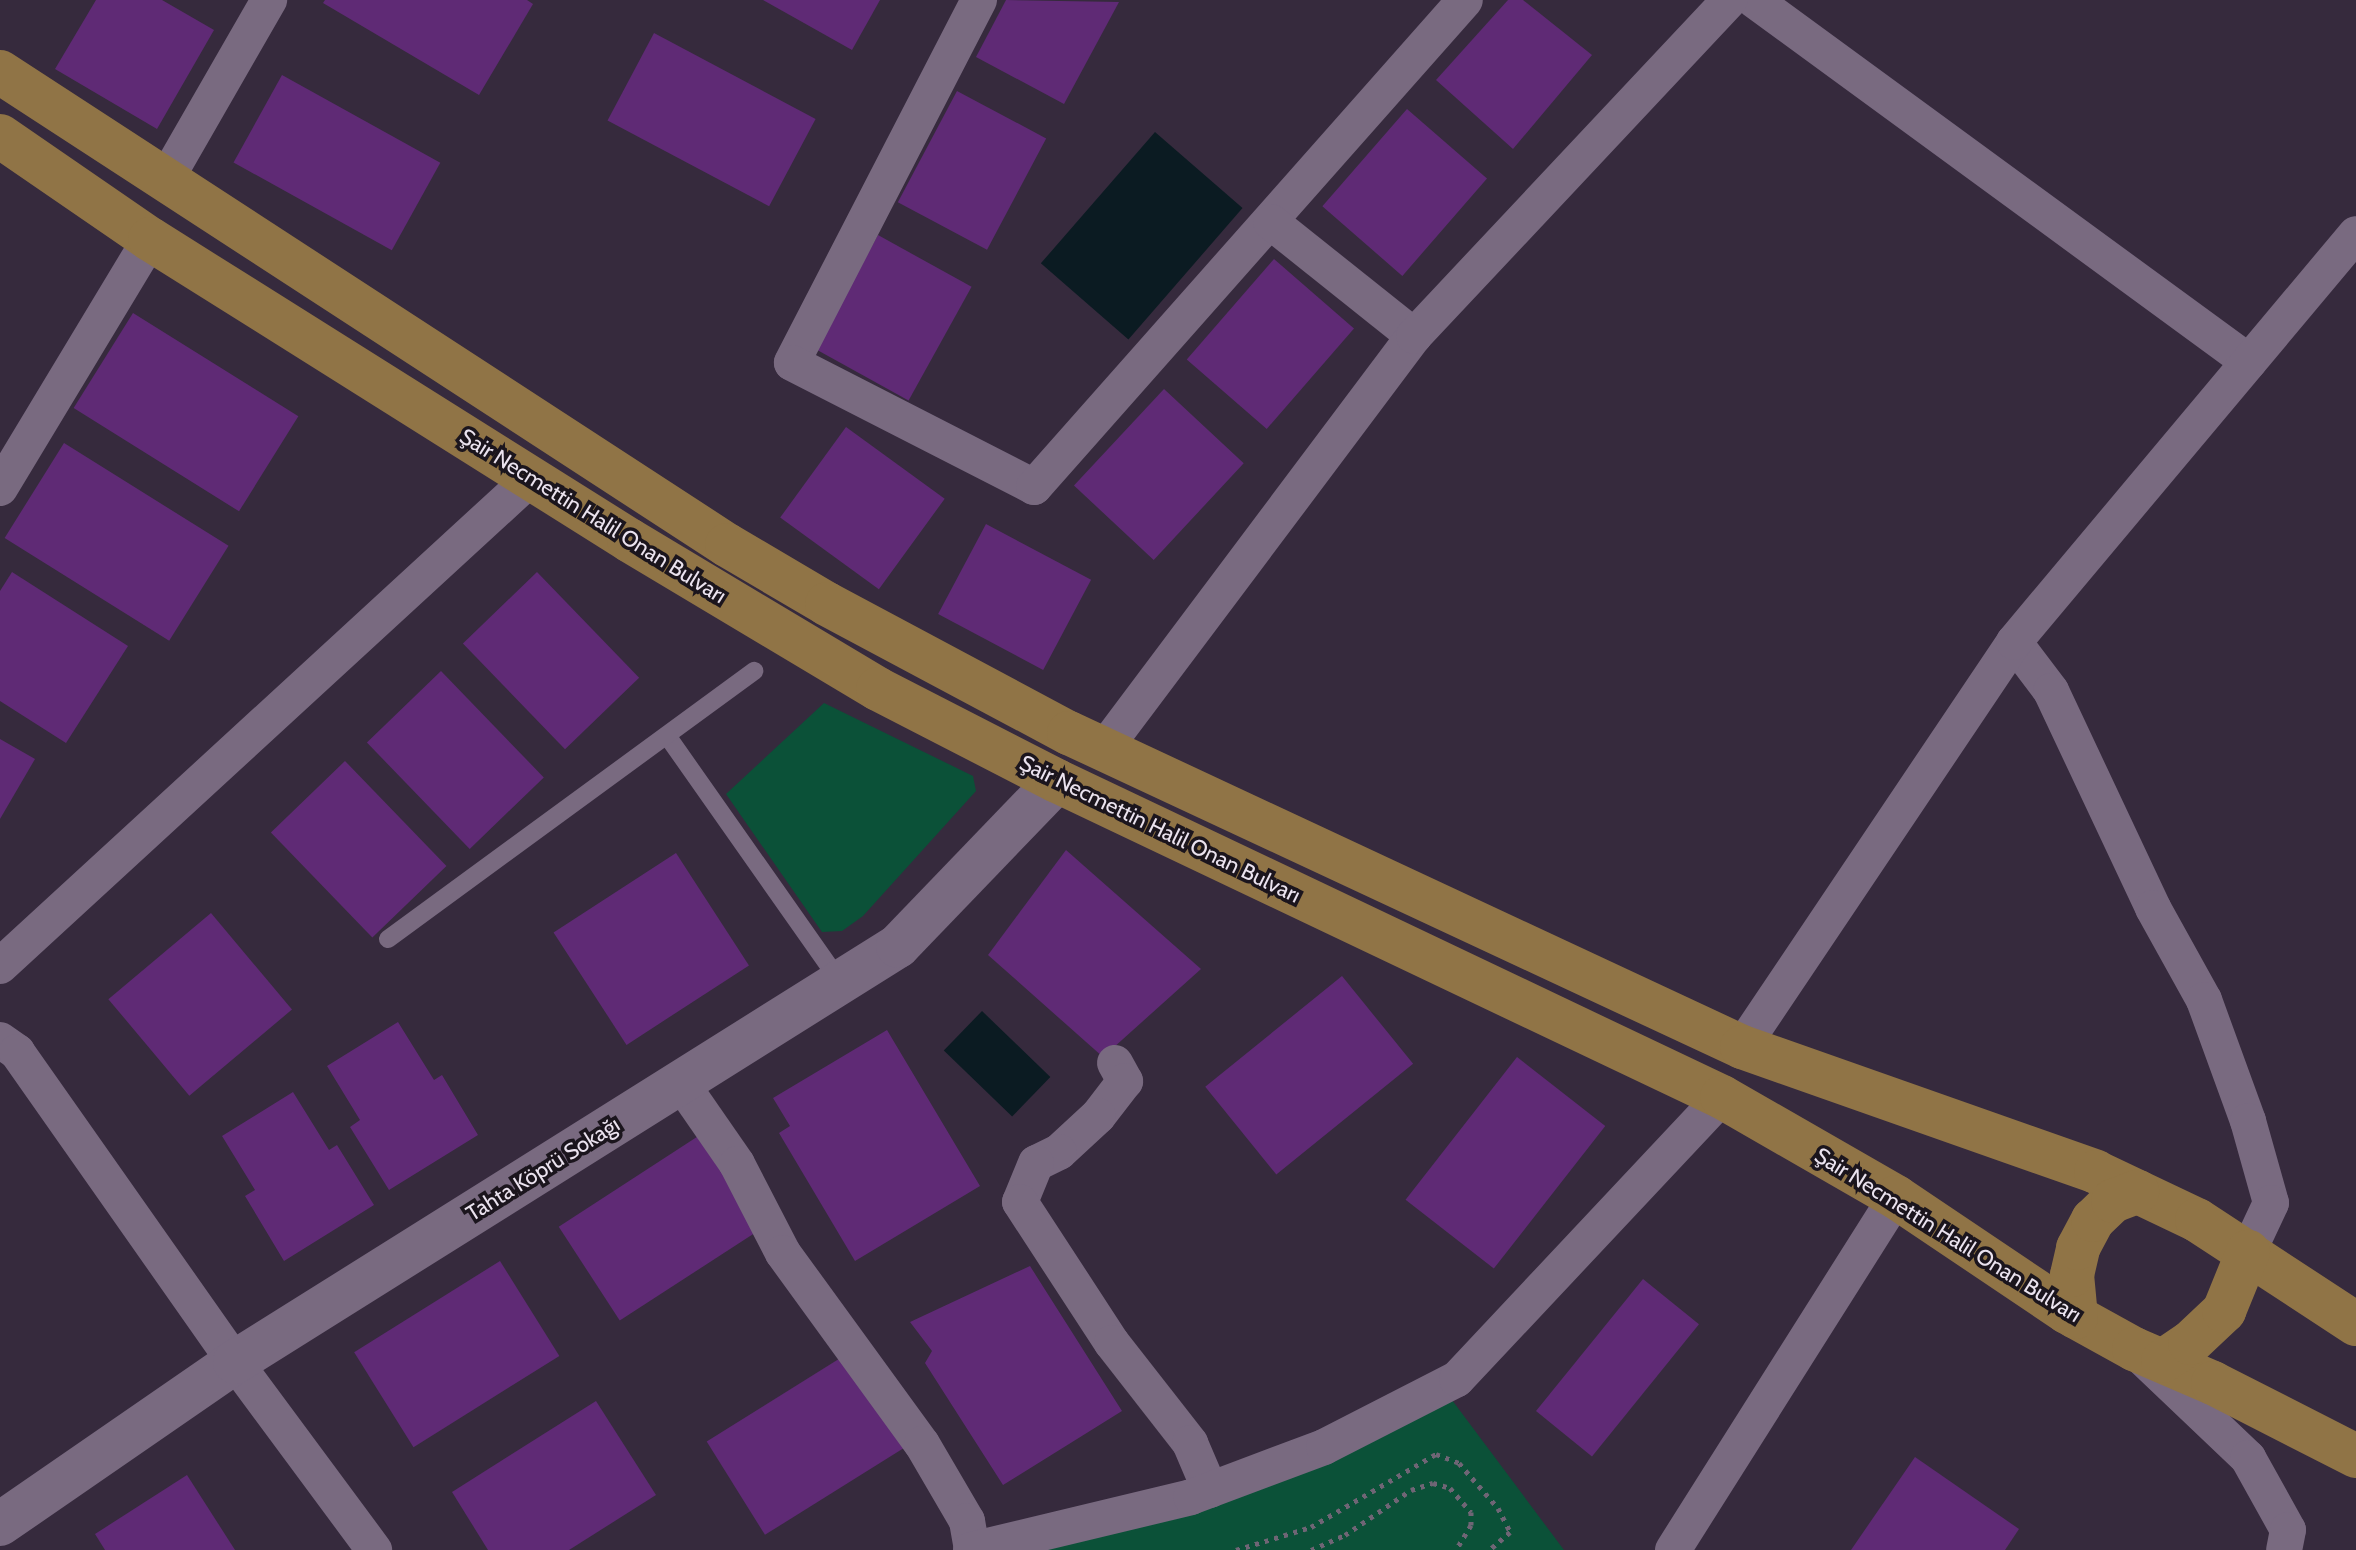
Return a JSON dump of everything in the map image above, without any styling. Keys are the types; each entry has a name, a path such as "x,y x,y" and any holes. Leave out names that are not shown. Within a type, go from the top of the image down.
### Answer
{"main road":[{"path":"0,72 727,545 827,604 1104,749 1742,1047 2068,1162 2197,1220 2356,1324"},
{"name":"Şair Necmettin Halil Onan Bulvarı","path":"0,136 150,239 531,478 865,682 1057,781 1722,1097 1896,1197 2076,1317 2356,1456"},
{"path":"2076,1317 2072,1275 2078,1248 2093,1220 2113,1201 2137,1192"},
{"path":"2148,1355 2190,1343 2224,1311 2248,1252"}],"street":[{"path":"165,181 269,0"},
{"path":"979,0 792,363 1034,487 1465,0"},
{"path":"1104,749 1414,336 1729,0"},
{"path":"1754,0 2249,362"},
{"path":"1271,222 1414,336"},
{"path":"1742,1047 2014,642 2356,234"},
{"path":"0,488 150,239"},
{"path":"0,966 531,478"},
{"path":"2014,642 2051,691 2153,908 2204,1000 2248,1121 2271,1203 2248,1252"},
{"name":"Tahta Köprü Sokağı","path":"0,1524 235,1362 898,946 1057,781"},
{"path":"0,1040 17,1052 235,1362 374,1550"},
{"path":"1115,1063 1125,1081 1088,1125 1059,1152 1036,1163 1020,1202 1112,1343 1190,1443 1210,1490"},
{"path":"681,1083 737,1164 783,1253 922,1444 967,1521 972,1550 1210,1490 1324,1447 1457,1379 1722,1097"},
{"path":"1673,1550 1896,1197"},
{"path":"2148,1355 2248,1458 2288,1530 2284,1550"}],"lane":[{"path":"388,939 668,737 754,671"},
{"path":"668,737 840,982"}],"path":[{"path":"1236,1550 1311,1527 1436,1454 1459,1463 1498,1508 1510,1532 1489,1550"},
{"path":"1311,1550 1345,1535 1411,1490 1433,1483 1450,1488 1471,1512 1471,1525 1456,1550"}],"green space":[{"path":"824,703 973,776 976,791 863,916 842,931 822,932 726,794"},
{"path":"1449,1396 1564,1550 1017,1550"}],"water":[{"path":"1155,132 1243,208 1128,339 1041,263"},
{"path":"982,1011 1050,1077 1012,1117 944,1051"}],"building":[{"path":"96,0 162,0 214,30 157,129 55,69"},
{"path":"325,0 527,0 533,4 479,95 323,3"},
{"path":"763,0 880,0 852,50"},
{"path":"1006,0 1119,2 1064,104 976,57"},
{"path":"1508,0 1523,0 1592,55 1513,149 1436,80"},
{"path":"654,33 816,119 769,206 608,120"},
{"path":"282,75 440,163 392,250 234,162"},
{"path":"957,91 1046,138 987,250 898,202"},
{"path":"1407,109 1487,179 1402,276 1322,206"},
{"path":"878,235 972,287 909,401 815,349"},
{"path":"1274,259 1354,329 1267,429 1187,359"},
{"path":"133,313 298,416 239,511 74,408"},
{"path":"1164,389 1244,463 1154,560 1074,486"},
{"path":"846,427 945,499 879,589 780,518"},
{"path":"64,443 229,546 169,641 5,538"},
{"path":"986,524 1091,580 1043,670 938,614"},
{"path":"12,572 128,646 66,743 0,701 0,591"},
{"path":"537,572 639,678 565,749 463,644"},
{"path":"441,671 544,777 470,849 367,743"},
{"path":"0,739 35,759 0,819"},
{"path":"345,761 446,866 372,938 271,833"},
{"path":"1066,850 1201,969 1103,1057 988,955"},
{"path":"676,853 749,965 627,1045 554,933"},
{"path":"211,913 292,1010 189,1096 108,999"},
{"path":"1342,976 1413,1064 1276,1175 1205,1087"},
{"path":"398,1022 434,1080 442,1075 478,1135 389,1190 350,1127 360,1120 327,1066"},
{"path":"887,1030 980,1186 855,1261 779,1133 790,1126 773,1098"},
{"path":"1517,1057 1605,1126 1494,1269 1406,1200"},
{"path":"293,1092 329,1150 337,1145 374,1205 284,1261 245,1196 255,1190 222,1136"},
{"path":"703,1133 764,1227 620,1321 559,1227"},
{"path":"500,1261 559,1356 413,1447 354,1352"},
{"path":"1030,1266 1122,1411 1003,1485 925,1363 932,1351 910,1322"},
{"path":"1643,1279 1699,1324 1592,1456 1536,1411"},
{"path":"850,1352 908,1445 765,1535 707,1442"},
{"path":"596,1401 656,1495 569,1550 488,1550 452,1492"},
{"path":"1915,1457 2019,1529 2005,1550 1851,1550"},
{"path":"187,1475 235,1550 105,1550 95,1534"}]}
